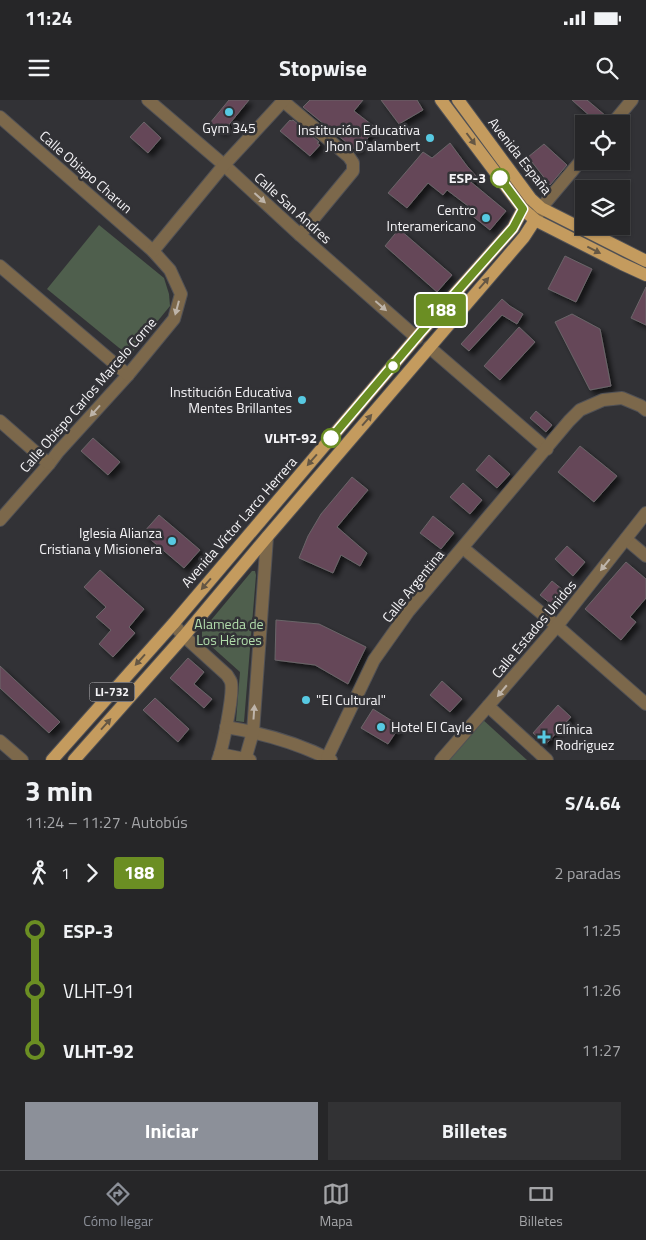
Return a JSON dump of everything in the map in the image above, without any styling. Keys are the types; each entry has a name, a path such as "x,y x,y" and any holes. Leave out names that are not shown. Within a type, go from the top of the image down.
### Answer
{"main road":[{"name":"Avenida España","path":"441,100 523,209 535,220 646,275"},
{"name":"Avenida España","path":"458,100 532,199 541,208 646,261"},
{"name":"Avenida Víctor Larco Herrera","path":"52,760 173,624 513,228 523,209"},
{"name":"LI-732","path":"74,760 184,636 524,237 535,220"}],"street":[{"path":"620,115 632,100"},
{"path":"153,251 224,166 284,101 349,157 353,163 353,172 300,235"},
{"name":"Calle San Andres","path":"156,102 300,235 417,338"},
{"name":"Calle Obispo Charun","path":"0,117 153,251"},
{"path":"535,220 541,208 575,168"},
{"name":"Calle Obispo Carlos Marcelo Corne","path":"0,520 58,452 128,375 174,319 181,294 170,270 153,251"},
{"path":"0,266 128,375"},
{"path":"430,347 547,448"},
{"name":"Calle Argentina","path":"329,759 374,660 408,612 569,421 580,410 603,400 622,398 646,410"},
{"path":"0,421 49,464"},
{"name":"Calle Estados Unidos","path":"441,760 556,626 646,514"},
{"path":"173,624 231,680 226,727 219,757 246,760 253,732 267,537"},
{"path":"626,539 646,556"},
{"path":"462,548 646,704"},
{"path":"488,706 547,760"},
{"path":"226,727 253,732 290,743 329,759"},
{"path":"0,741 22,760"}],"green space":[{"path":"99,225 164,278 169,294 170,306 129,356 47,289"},
{"name":"Alameda de Los Héroes","path":"252,571 255,571 256,575 244,722 236,721 240,672 202,638 202,631"},
{"path":"481,718 527,760 445,760"}],"building":[{"name":"Gym 345","path":"229,100 249,100 222,133 210,123"},
{"path":"310,100 363,100 354,111 376,128 357,151 303,107"},
{"path":"381,100 417,100 423,110 399,124"},
{"path":"572,100 587,100 605,115 589,115"},
{"path":"290,120 293,120 319,142 317,143 320,145 310,156 280,131"},
{"path":"144,122 161,138 148,153 130,137"},
{"path":"450,143 476,176 471,182 506,211 490,230 465,210 468,206 447,190 443,195 428,183 407,208 388,193 423,152 432,158"},
{"path":"544,144 567,165 550,185 528,157"},
{"path":"399,229 452,275 437,292 385,246"},
{"path":"565,256 592,269 576,302 548,289"},
{"path":"646,287 646,325 631,318"},
{"path":"502,299 523,314 517,324 502,315 469,351 461,344"},
{"path":"572,314 600,329 611,386 590,390 555,322"},
{"path":"519,327 535,342 500,380 484,366"},
{"path":"536,411 552,425 546,432 530,418"},
{"path":"93,438 120,462 108,475 81,451"},
{"path":"580,446 617,476 594,502 558,472"},
{"path":"489,455 510,474 497,488 476,470"},
{"path":"352,477 368,490 337,527 367,553 360,566 341,555 333,573 299,558 308,536 321,514"},
{"path":"463,483 482,500 470,514 450,497"},
{"name":"Iglesia Alianza Cristiana y Misionera","path":"159,515 200,550 184,568 143,533"},
{"path":"433,516 454,533 441,549 420,533"},
{"path":"567,546 585,562 573,576 555,559"},
{"path":"626,562 646,579 646,598 630,617 636,622 621,640 585,609"},
{"path":"100,570 144,609 129,627 135,633 113,657 99,644 111,630 96,617 106,607 84,587"},
{"path":"552,581 563,590 551,604 540,595"},
{"path":"276,620 319,624 366,647 348,684 315,665 275,660"},
{"path":"188,658 204,672 194,684 212,699 204,708 170,678"},
{"path":"0,666 60,722 49,733 0,688"},
{"path":"442,681 462,699 450,712 430,695"},
{"path":"155,698 189,729 178,742 143,710"},
{"path":"558,705 571,717 546,744 533,733"},
{"name":"Hotel El Cayle","path":"373,709 400,726 388,744 361,728"}],"bus line":[{"name":"188","path":"331,438 513,228 523,209 500,178"}],"place":[{"name":"Gym 345","path":"229,112"},
{"name":"Institución Educativa Jhon D'alambert","path":"430,138"},
{"name":"ESP-3","path":"500,178"},
{"name":"Centro Interamericano","path":"486,218"},
{"name":"Institución Educativa Mentes Brillantes","path":"302,400"},
{"name":"VLHT-92","path":"331,438"},
{"name":"Iglesia Alianza Cristiana y Misionera","path":"172,541"},
{"name":"\"El Cultural\"","path":"306,700"},
{"name":"Hotel El Cayle","path":"381,727"},
{"name":"Clínica Rodriguez","path":"544,737"}]}
